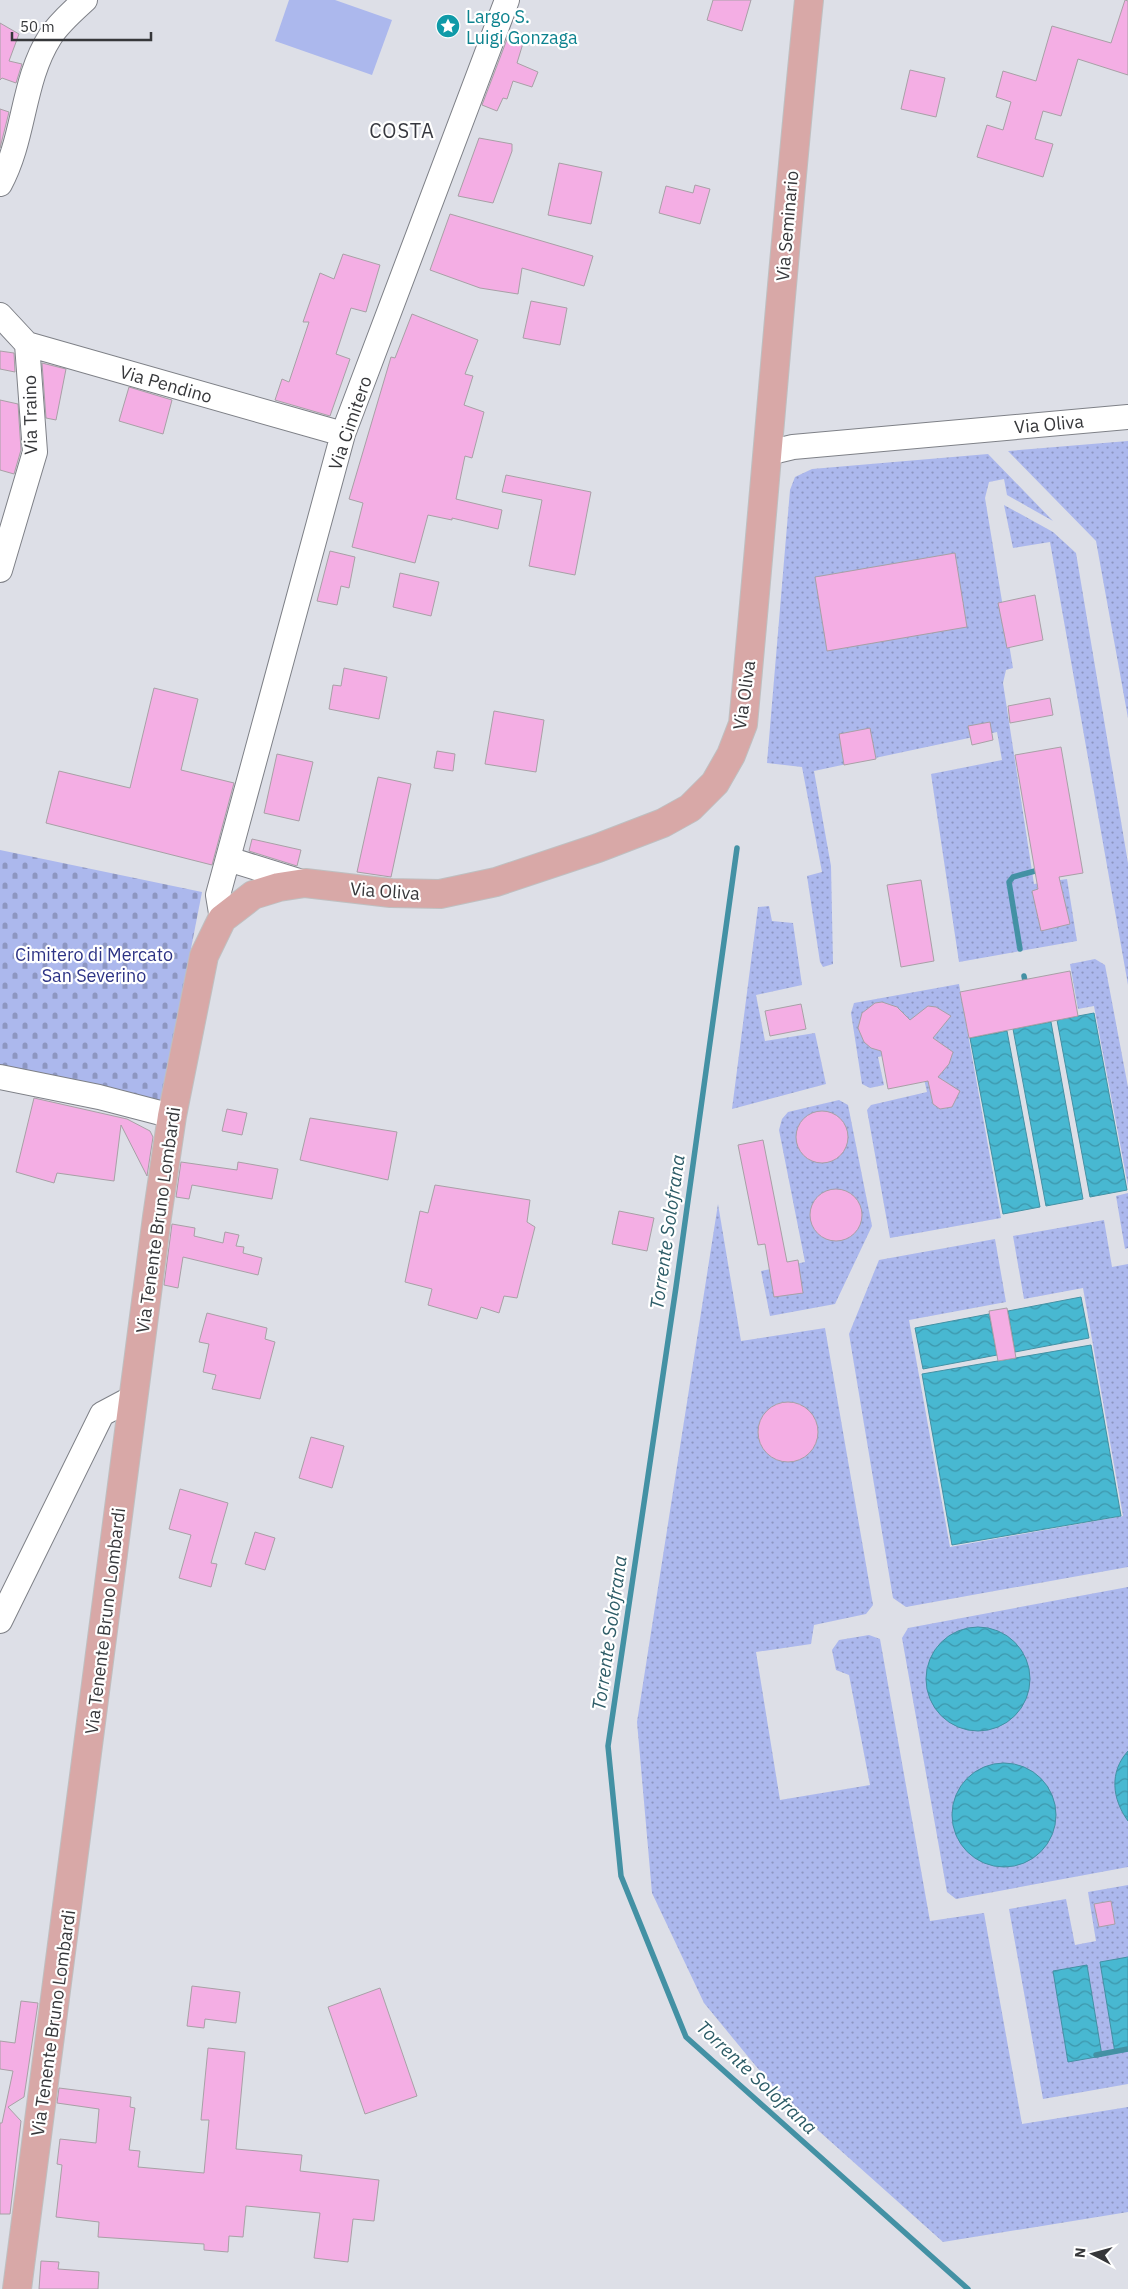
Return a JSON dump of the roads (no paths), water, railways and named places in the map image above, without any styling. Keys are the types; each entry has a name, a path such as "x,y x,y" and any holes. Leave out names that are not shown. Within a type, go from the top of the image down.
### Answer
{"main road":[{"name":"Via Seminario","path":"768,453 792,168 809,0"},
{"name":"Via Oliva","path":"204,956 222,919 254,896 279,887 305,882 391,894 440,894 496,882 598,848 663,823 690,808 714,784 732,755 743,724 768,453"},
{"name":"Via Tenente Bruno Lombardi","path":"17,2289 172,1116 204,956"}],"street":[{"path":"0,184 16,146 34,75 50,36 85,0"},
{"name":"Via Cimitero","path":"222,919 218,895 343,434 507,0"},
{"path":"0,315 28,344"},
{"name":"Via Pendino","path":"28,344 343,434"},
{"name":"Via Traino","path":"0,570 35,452 28,344"},
{"name":"Via Oliva","path":"768,453 793,447 1128,417"},
{"path":"228,858 305,882"},
{"path":"228,858 254,896"},
{"path":"0,1077 99,1097 172,1116"},
{"path":"0,1621 102,1414 134,1397"}],"water":[{"path":"1094,1013 1127,1190 1090,1197 1057,1020"},
{"path":"1051,1022 1083,1199 1046,1206 1013,1029"},
{"path":"1007,1031 1040,1207 1003,1214 970,1038"},
{"path":"1081,1297 1089,1338 1015,1352 1008,1311"},
{"path":"989,1314 997,1355 923,1369 915,1328"},
{"path":"1091,1345 1121,1516 952,1545 922,1374"},
{"path":"978,1627 998,1631 1015,1642 1026,1659 1030,1679 1026,1699 1015,1716 998,1727 978,1731 958,1727 941,1716 930,1699 926,1679 930,1659 941,1642 958,1631"},
{"path":"1128,1751 1128,1821 1116,1795 1115,1777 1122,1759"},
{"path":"1004,1763 1024,1767 1041,1778 1052,1795 1056,1815 1052,1835 1041,1852 1024,1863 1004,1867 984,1863 967,1852 956,1835 952,1815 956,1795 967,1778 984,1767"},
{"path":"1128,1957 1128,2051 1115,2053 1100,1962"},
{"path":"1087,1965 1102,2056 1068,2062 1053,1971"}],"waterway":[{"name":"Torrente Solofrana","path":"737,848 676,1287 608,1746 621,1876 686,2037 968,2289"},
{"path":"1020,949 1009,882 1013,877 1035,871"},
{"path":"1024,976 1026,986"},
{"path":"1096,2055 1128,2049"}],"place":[{"name":"Largo S. Luigi Gonzaga","path":"448,26"}],"district":[{"name":"COSTA","path":"402,130"}],"park label":[{"name":"Cimitero di Mercato San Severino","path":"94,964"}]}
